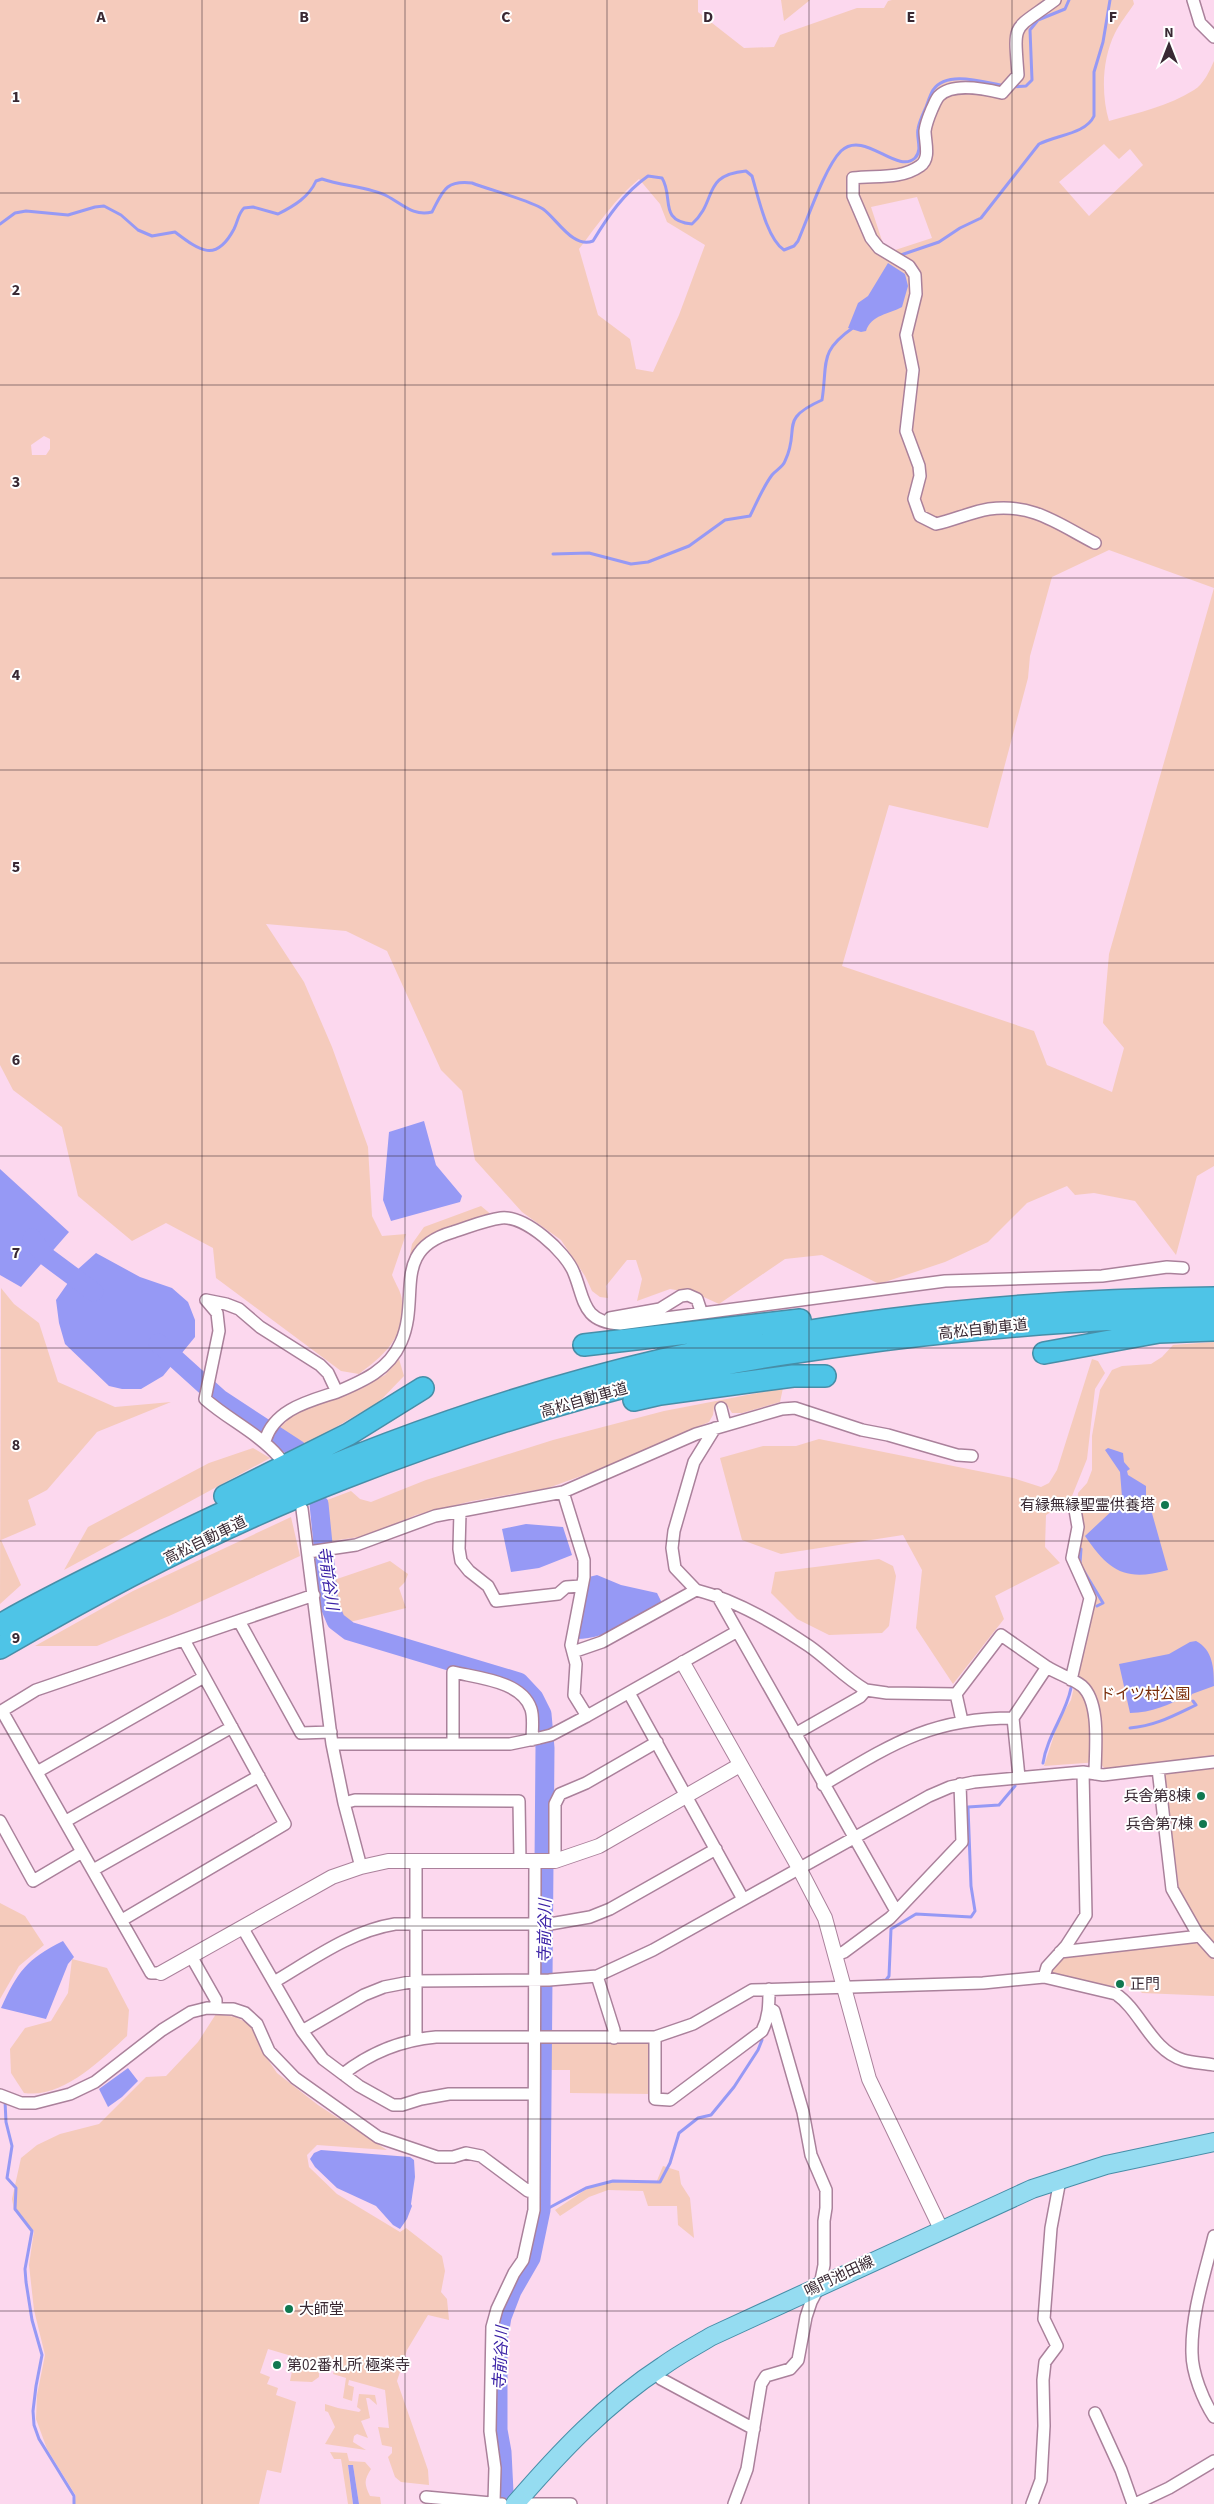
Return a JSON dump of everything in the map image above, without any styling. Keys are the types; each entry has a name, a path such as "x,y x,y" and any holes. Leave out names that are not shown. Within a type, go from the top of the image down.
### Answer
{"highway":[{"name":"高松自動車道","path":"0,1625 40,1602 274,1489 400,1438 552,1389 662,1360 819,1330 968,1310 1059,1303 1214,1298"},
{"path":"584,1345 903,1308 968,1310"},
{"name":"高松自動車道","path":"0,1648 52,1618 196,1544 278,1505 343,1478 483,1429 668,1376 763,1357 970,1329 1140,1316 1214,1316"},
{"path":"1044,1353 1159,1332 1214,1330"},
{"path":"483,1429 567,1416 660,1394 793,1376 824,1376"},
{"path":"40,1602 200,1509 349,1434 423,1388"}],"main road":[{"name":"鳴門池田線","path":"515,2504 554,2460 590,2424 657,2370 712,2336 941,2229 1032,2189 1106,2165 1214,2142"}],"street":[{"path":"1055,0 1018,27 1015,34 1018,75 1002,93 981,87 944,92 938,97 927,121 925,129 927,155 921,166 894,176 853,178 853,196 871,238 879,248 909,266 915,275 916,294 906,335 912,370 906,431 919,466 920,476 914,499 920,516 936,524 989,509 1012,508 1034,511 1095,543"},
{"path":"1193,0 1200,23 1214,37"},
{"path":"268,1436 291,1408 337,1392 369,1378 389,1361 401,1342 409,1312 413,1265 420,1251 430,1240 502,1218 516,1220 531,1226 554,1247 574,1272 580,1296 589,1312 601,1320 620,1324 945,1281 1102,1276 1167,1267 1183,1268"},
{"path":"601,1320 660,1309 681,1296 697,1299 700,1308"},
{"path":"279,1457 268,1436 220,1412 205,1398 219,1331 217,1313 206,1300 239,1309 260,1327 320,1365 328,1373 337,1392"},
{"path":"722,1408 720,1426 694,1462 674,1531 672,1548 675,1568 696,1590 717,1595 810,1647 848,1680 866,1690 887,1693 956,1694"},
{"path":"318,1550 356,1545 435,1516 563,1492 672,1444 720,1426 795,1408 862,1430 888,1435 957,1455 972,1456"},
{"path":"563,1492 584,1560 571,1645 576,1664 574,1694 587,1716"},
{"path":"1071,1680 1090,1598 1072,1558 1078,1527 1074,1504"},
{"path":"302,1509 318,1550 314,1595 332,1744 344,1803 361,1867"},
{"path":"460,1512 459,1549 461,1561 469,1571 488,1586 496,1601 558,1594 566,1587 581,1586"},
{"path":"573,1652 602,1642 696,1590"},
{"path":"314,1595 36,1690 1,1711 66,1821 151,1973 161,1974 332,1877 361,1867 388,1861 545,1862 599,1846 740,1765"},
{"path":"717,1595 736,1632 896,1912"},
{"path":"239,1621 242,1630 301,1733 331,1732"},
{"path":"332,1744 510,1744 551,1735 736,1632"},
{"path":"962,1721 956,1694 1001,1635 1047,1667 1083,1687 1091,1700 1095,1717 1094,1774"},
{"path":"122,1920 286,1824 184,1640"},
{"path":"682,1663 799,1868 825,1918 869,2079 941,2229"},
{"path":"1019,1777 1013,1718 1047,1667"},
{"path":"454,1744 454,1672 510,1687 520,1693 528,1702 532,1711 536,1739"},
{"path":"37,1772 204,1677"},
{"path":"795,1734 860,1697 866,1690"},
{"path":"629,1693 743,1899"},
{"path":"823,1785 882,1750 915,1734 962,1721 1013,1718"},
{"path":"66,1821 232,1727"},
{"path":"426,2496 498,2503 490,2431 492,2327 497,2309 514,2273 523,2260 534,2210 533,2094 540,2037 545,1862 554,1804 560,1794 586,1783 657,1742"},
{"path":"302,2031 364,1996 384,1987 415,1981 541,1981 598,1976 653,1950 929,1796 960,1784 1082,1772 1103,1775 1214,1762"},
{"path":"1158,1769 1172,1890 1200,1936 1214,1952"},
{"path":"1044,1978 1047,1967 1086,1915 1082,1772"},
{"path":"93,1870 259,1776"},
{"path":"836,1955 844,1952 896,1912 962,1842 960,1784"},
{"path":"344,1803 355,1800 519,1801 520,1862"},
{"path":"0,1822 33,1880 82,1852"},
{"path":"274,1982 356,1935 376,1927 416,1923 542,1924 590,1917 610,1909 716,1850"},
{"path":"416,1862 416,2039"},
{"path":"242,1927 302,2031 323,2059 342,2074 393,2105 402,2105 421,2099 449,2094 533,2094"},
{"path":"1060,1952 1200,1936"},
{"path":"191,1956 216,2000 216,2007"},
{"path":"598,1976 614,2030 614,2038"},
{"path":"342,2074 385,2049 416,2039 436,2037 655,2037 693,2024 752,1990 983,1983 1044,1978 1116,1994 1124,2000 1151,2036 1170,2053 1182,2060 1214,2064"},
{"path":"655,2037 655,2098 670,2100 762,2031 767,2021 769,1989"},
{"path":"0,2095 21,2102 35,2103 70,2094 95,2082 162,2030 191,2012 216,2007 233,2009 245,2014 257,2024 269,2051 295,2078 378,2137 437,2157 453,2157 466,2153 481,2156 528,2191 533,2192"},
{"path":"734,2504 747,2469 761,2384 766,2376 790,2369 798,2360 806,2317 820,2285 824,2265 826,2190 811,2155 798,2095 774,2011 769,2008"},
{"path":"1032,2504 1041,2480 1045,2362 1057,2346 1044,2318 1052,2228 1060,2180"},
{"path":"1214,2236 1197,2308 1192,2353 1204,2398 1214,2417"},
{"path":"657,2370 661,2379 754,2429"},
{"path":"1095,2413 1134,2504 1169,2488 1214,2461"},
{"path":"526,2504 571,2504"}],"green space":[{"path":"0,0 698,0 698,12 744,48 774,47 780,35 857,8 884,8 888,1 892,0 1133,0 1134,4 1115,33 1107,54 1104,88 1109,121 1153,109 1184,96 1201,84 1214,61 1214,588 1214,1166 1197,1176 1176,1255 1135,1201 1094,1193 1075,1195 1067,1186 1027,1203 988,1242 945,1262 879,1284 822,1255 785,1259 719,1304 695,1293 670,1289 637,1301 642,1279 636,1260 627,1260 606,1286 608,1298 600,1297 592,1291 585,1276 561,1240 522,1212 475,1160 462,1091 441,1070 387,951 346,931 266,924 304,982 332,1047 368,1147 372,1216 382,1236 406,1234 392,1275 402,1298 401,1324 392,1344 377,1360 359,1374 341,1371 216,1278 213,1248 166,1223 132,1241 78,1196 62,1127 13,1090 0,1065","holes":["1104,144 1119,159 1130,149 1143,165 1089,216 1059,182","639,179 660,204 667,222 705,245 679,315 653,372 636,369 630,339 598,315 579,249 622,195","917,197 932,238 886,253 871,207","44,436 50,439 50,449 46,455 32,455 31,445","1109,550 1214,588 1109,954 1103,1023 1124,1048 1112,1092 1047,1065 1034,1031 842,966 889,805 988,828 1028,678 1030,656 1052,577"]},
{"path":"781,0 810,0 784,21"},
{"path":"481,1206 493,1216 429,1236 417,1247 408,1266 412,1244 424,1227"},
{"path":"1,1288 14,1304 39,1323 58,1382 115,1407 171,1402 97,1432 47,1490 28,1500 36,1525 1,1540 21,1585 0,1604"},
{"name":"ドイツ村公園","path":"1214,1342 1214,1944 1199,1926 1179,1889 1163,1762 1106,1770 1099,1762 1044,1766 1059,1720 1071,1700 1094,1601 1076,1559 1078,1493 1087,1483 1092,1470 1092,1436 1100,1390 1112,1370 1122,1366 1151,1364 1162,1357 1173,1345"},
{"path":"399,1359 404,1376 379,1402 305,1445 280,1428 295,1412 348,1393 385,1375"},
{"path":"1092,1359 1098,1361 1105,1373 1095,1389 1087,1459 1070,1501 1046,1515 1045,1547 1060,1563 995,1596 1004,1619 953,1684 916,1628 922,1570 903,1535 781,1554 742,1540 720,1458 763,1446 796,1446 819,1439 1013,1478 1041,1487 1049,1483 1057,1470"},
{"path":"783,1388 780,1402 742,1413 732,1413 727,1405 714,1407 713,1415 709,1422 595,1471 548,1488 472,1501 416,1515 366,1536 331,1541 322,1502 351,1491 360,1499 371,1502 426,1480 553,1440 664,1411"},
{"path":"253,1448 270,1458 64,1570 88,1527 209,1463"},
{"path":"291,1517 300,1556 169,1616 97,1646 35,1646 133,1591"},
{"path":"879,1559 893,1566 896,1576 889,1626 882,1633 829,1635 797,1619 771,1593 775,1572"},
{"path":"390,1561 408,1574 405,1582 399,1588 406,1608 346,1623 337,1615 331,1581"},
{"path":"0,1903 25,1916 44,1945 19,1966 0,1999"},
{"path":"1192,1941 1204,1948 1214,1960 1214,1996 1142,1993 1138,1989 1123,1985 1124,1988 1053,1977 1051,1967 1060,1955"},
{"path":"72,1959 107,1968 129,2010 127,2036 93,2066 66,2084 38,2093 24,2093 11,2073 10,2049 25,2028 51,2021 68,1993"},
{"path":"216,2014 236,2017 252,2026 260,2048 277,2073 318,2105 387,2150 317,2145 307,2155 309,2167 337,2194 400,2232 406,2228 442,2256 445,2271 441,2292 447,2299 449,2320 428,2315 407,2350 397,2381 428,2470 429,2485 401,2482 395,2477 388,2457 392,2453 392,2447 382,2445 378,2427 389,2428 385,2390 349,2380 348,2385 354,2387 352,2401 343,2398 346,2378 333,2374 338,2361 323,2357 319,2377 312,2382 290,2381 295,2357 268,2349 260,2373 270,2377 267,2384 278,2388 276,2395 296,2402 281,2473 267,2470 259,2504 74,2504 76,2496 47,2449 36,2419 37,2395 45,2355 34,2310 29,2265 34,2231 14,2210 12,2199 21,2158 37,2145 60,2134 99,2124 146,2077 166,2076 198,2042"},
{"path":"549,2041 651,2041 652,2094 570,2093 570,2070 549,2070"},
{"path":"663,2166 679,2171 681,2184 690,2198 694,2238 678,2225 677,2206 648,2206 643,2191 608,2190 589,2197 560,2216 555,2210 585,2190 612,2180 656,2183"},
{"path":"359,2394 375,2395 377,2405 369,2398 366,2398 370,2418 361,2421 368,2438 357,2434 354,2436 353,2442 366,2450 325,2444 335,2427 328,2412 325,2411 325,2404 359,2412 361,2410 357,2407"},
{"path":"330,2452 347,2453 349,2461 365,2462 371,2469 366,2479 370,2496 380,2497 381,2504 359,2504 353,2465 348,2466 353,2504 348,2504 341,2459 334,2459"}],"water":[{"path":"888,263 905,274 908,286 902,307 876,318 866,331 861,332 848,328 858,303 868,296"},
{"path":"424,1121 436,1165 462,1196 460,1202 391,1221 383,1200 389,1132"},
{"path":"0,1169 69,1232 21,1287 0,1275"},
{"path":"96,1253 140,1277 172,1288 188,1302 195,1320 195,1337 163,1376 141,1389 122,1389 109,1386 65,1344 59,1323 56,1300 77,1270"},
{"path":"1108,1448 1123,1453 1124,1462 1130,1469 1127,1471 1128,1475 1146,1486 1146,1497 1168,1570 1140,1575 1119,1571 1102,1558 1085,1536 1116,1507 1122,1497 1120,1472 1105,1450"},
{"path":"526,1524 563,1527 572,1555 539,1568 511,1572 502,1529"},
{"path":"597,1575 621,1585 657,1593 662,1603 610,1632 577,1639 589,1577"},
{"path":"1196,1641 1209,1654 1213,1666 1214,1686 1192,1694 1190,1698 1188,1696 1153,1710 1130,1713 1119,1664 1169,1654 1190,1642"},
{"path":"63,1941 74,1957 68,1964 46,2019 1,2008 12,1985 24,1968 40,1954"},
{"path":"128,2068 138,2081 122,2097 108,2107 99,2089"},
{"path":"321,2150 410,2157 414,2160 415,2177 412,2206 407,2219 400,2229 393,2225 376,2206 337,2188 315,2167 310,2159 314,2153"},
{"path":"348,2465 353,2465 359,2504 353,2504"}],"waterway":[{"path":"1011,87 1026,86 1032,80 1030,30 1038,20 1065,9 1069,0"},
{"path":"898,256 939,242 960,228 981,218 1039,144 1078,130 1090,122 1094,116 1094,72 1103,42 1110,0"},
{"path":"0,224 15,213 26,211 68,215 104,206 121,215 138,230 152,236 175,232 200,248 214,250 227,240 244,208 253,207 278,214 290,208 309,192 316,181 322,179 380,193 419,213 432,212 442,193 450,185 472,183 543,209 572,237 586,242 593,241 617,206 631,190 648,176 662,178 671,213 681,222 692,224 705,207 716,183 732,173 746,171 752,176 768,227 773,237 784,250 794,246 798,241 823,180 841,151 850,146 860,145 899,161 908,162 915,158 919,151 919,124 932,92 939,84 947,80 967,79 1005,86"},
{"path":"553,554 589,553 631,564 648,562 689,546 725,520 750,516 769,480 784,463 789,450 795,419 799,413 822,400 825,367 830,351 854,327"},
{"name":"寺前谷川","path":"32,1238 43,1254 94,1292"},
{"name":"寺前谷川","path":"158,1343 220,1399 298,1450"},
{"name":"寺前谷川","path":"319,1504 329,1604 336,1621 349,1631 519,1682 534,1698 542,1714 545,1748 541,2210 531,2258 512,2291 502,2317 498,2341 498,2430 502,2452 504,2492"},
{"path":"1080,1563 1081,1549"},
{"path":"1082,1568 1103,1603 1097,1606"},
{"path":"1043,1763 1048,1744 1069,1698 1071,1688"},
{"path":"1130,1728 1156,1723 1172,1717 1196,1705 1193,1701"},
{"path":"877,1981 886,1980 889,1976 891,1929 916,1914 971,1917 975,1911 971,1886 968,1807 999,1805 1015,1786"},
{"path":"541,2210 545,2210 586,2188 613,2181 660,2182 670,2163 679,2133 698,2118 711,2115 734,2087 758,2050 762,2040"},
{"path":"5,2101 6,2122 12,2146 7,2178 16,2188 15,2209 32,2231 25,2269 26,2282 32,2320 42,2355 33,2411 34,2425 39,2439 74,2496 74,2504"}],"place":[{"name":"有縁無縁聖霊供養塔","path":"1165,1505"},
{"name":"兵舎第8棟","path":"1201,1796"},
{"name":"兵舎第7棟","path":"1203,1824"},
{"name":"正門","path":"1120,1984"},
{"name":"大師堂","path":"289,2309"},
{"name":"第02番札所 極楽寺","path":"277,2365"}]}
